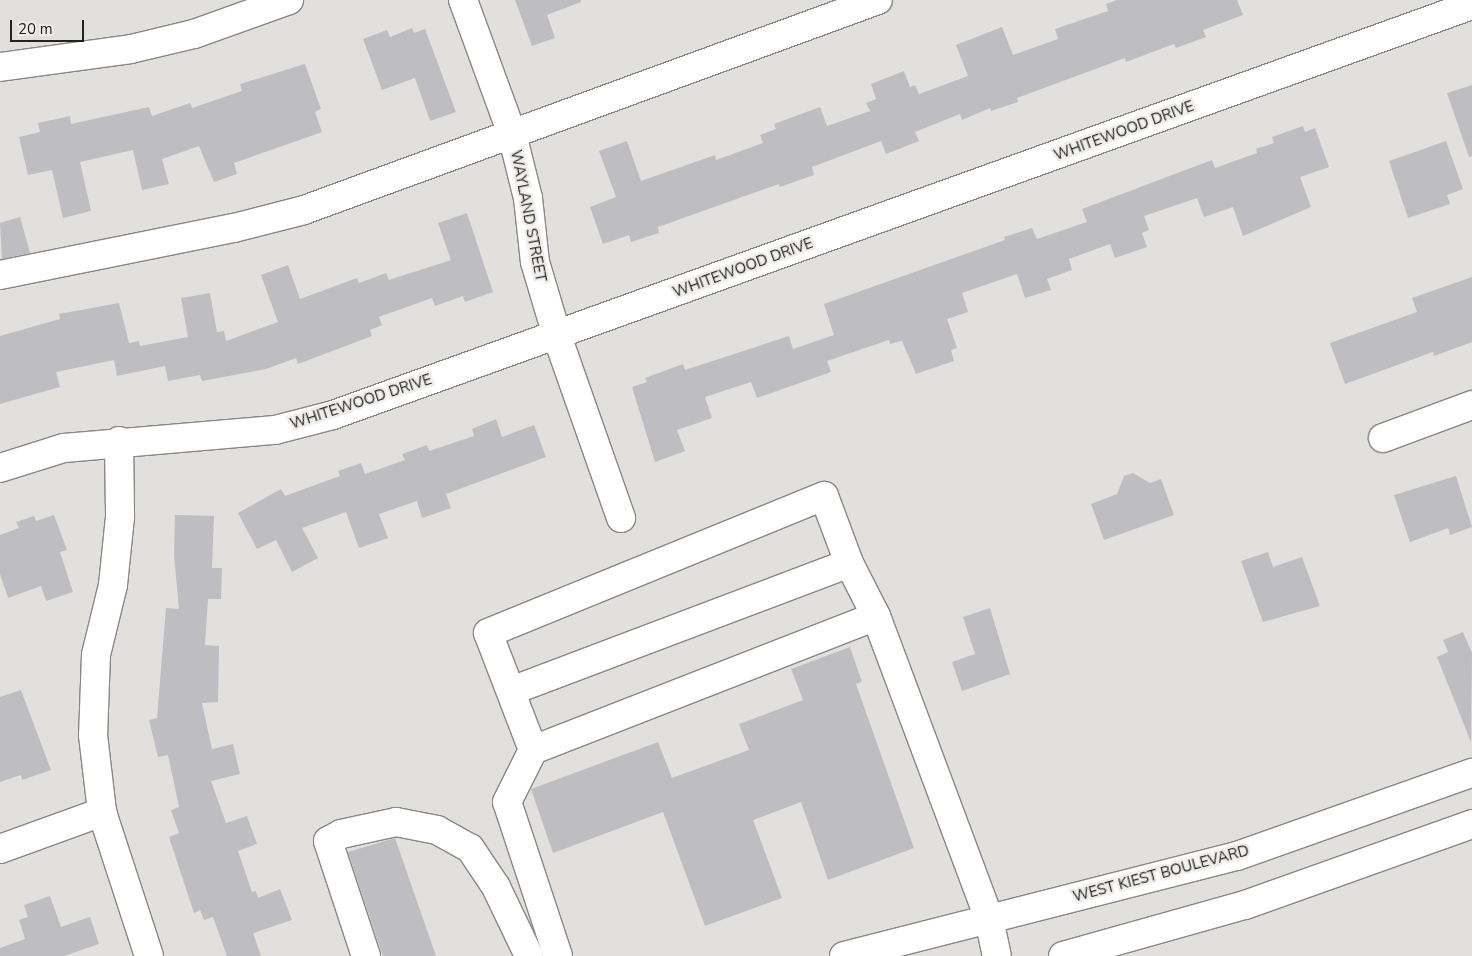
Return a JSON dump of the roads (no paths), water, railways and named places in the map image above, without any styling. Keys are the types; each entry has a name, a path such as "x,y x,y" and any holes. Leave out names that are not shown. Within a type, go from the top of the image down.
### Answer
{"street":[{"path":"0,67 131,50 194,34 289,0"},
{"name":"WAYLAND STREET","path":"463,0 512,134 528,198 535,262 557,336 621,518"},
{"path":"0,275 234,228 304,210 878,0"},
{"name":"WHITEWOOD DRIVE","path":"0,468 64,448 119,441 275,430 333,415 557,336 1472,5"},
{"path":"1383,438 1472,405"},
{"path":"119,441 120,517 113,585 96,655 93,735 102,812 149,956"},
{"path":"533,750 488,633 824,496 849,563 876,616 989,919 997,956"},
{"path":"511,691 849,563"},
{"path":"558,956 507,802 533,750 876,616"},
{"name":"WEST KIEST BOULEVARD","path":"844,956 1237,856 1472,774"},
{"path":"0,849 102,812"},
{"path":"366,956 328,841 341,834 396,822 437,830 470,848 496,887 529,956"},
{"path":"1063,956 1245,905 1472,824"}]}
